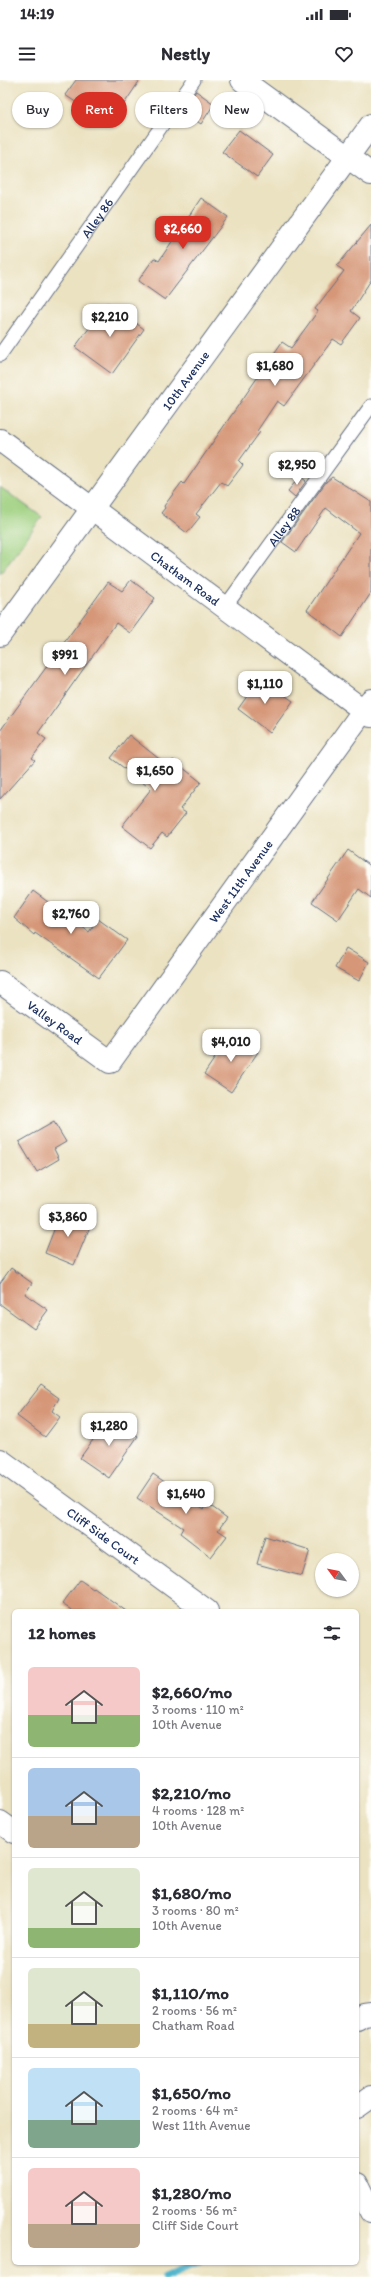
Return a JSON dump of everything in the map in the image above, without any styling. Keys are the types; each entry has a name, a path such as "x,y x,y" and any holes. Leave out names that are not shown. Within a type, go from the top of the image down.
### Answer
{"street":[{"path":"242,80 371,174"},
{"name":"10th Avenue","path":"0,635 371,125"},
{"name":"Chatham Road","path":"0,440 225,607 368,709"},
{"name":"West 11th Avenue","path":"110,1062 368,709"},
{"name":"Valley Road","path":"0,982 110,1062"},
{"name":"Cliff Side Court","path":"0,1460 204,1609"},
{"path":"0,1822 12,1831"},
{"path":"359,2017 371,2014"},
{"path":"359,2106 371,2097"},
{"path":"359,2188 371,2212"}],"lane":[{"name":"Alley 86","path":"0,355 194,80"},
{"name":"Alley 88","path":"225,607 371,406"}],"green space":[{"path":"0,487 42,517 0,574"}],"building":[{"path":"76,80 140,80 127,100 127,92 71,92 71,99 65,95"},
{"path":"202,95 210,101 210,110 202,122"},
{"path":"239,130 273,155 257,177 222,152"},
{"path":"201,198 228,217 165,300 138,281 154,258 159,261"},
{"path":"371,225 371,280 351,311 360,318 341,344 333,339 284,406 277,401 257,431 260,432 239,461 243,465 227,486 221,482 196,514 200,517 187,533 161,513 165,508 164,506 182,482 184,484 282,342 291,348 318,311 315,309 344,271 337,266"},
{"path":"108,303 144,329 112,374 75,347"},
{"path":"300,476 306,481 295,497 288,491"},
{"path":"332,477 371,502 371,593 342,637 307,610 359,533 326,508 296,552 282,542 326,482"},
{"path":"131,580 155,598 130,633 116,623 38,733 46,739 32,758 35,760 0,799 0,731 108,582 122,591"},
{"path":"260,678 293,701 270,733 238,709"},
{"path":"129,735 168,766 173,760 201,782 180,809 186,813 167,837 162,833 150,848 122,826 151,789 111,758"},
{"path":"348,850 371,867 371,898 359,889 338,920 312,902"},
{"path":"33,891 89,932 98,919 127,940 99,978 35,933 34,935 14,918"},
{"path":"346,948 369,962 359,981 335,968"},
{"path":"231,1034 258,1052 231,1092 204,1074"},
{"path":"54,1122 66,1142 54,1149 59,1159 37,1172 19,1142"},
{"path":"61,1212 91,1224 74,1265 45,1253"},
{"path":"11,1268 32,1283 25,1294 48,1310 34,1329 0,1304 0,1283"},
{"path":"41,1385 59,1398 52,1411 60,1417 45,1437 17,1416"},
{"path":"110,1416 138,1436 109,1478 80,1458"},
{"path":"153,1474 204,1509 208,1504 227,1518 218,1530 227,1536 211,1557 180,1533 183,1528 137,1498"},
{"path":"265,1536 310,1550 302,1576 257,1564"},
{"path":"80,1580 123,1609 70,1609 62,1604"}],"waterway":[{"path":"164,2277 193,2265"}]}
